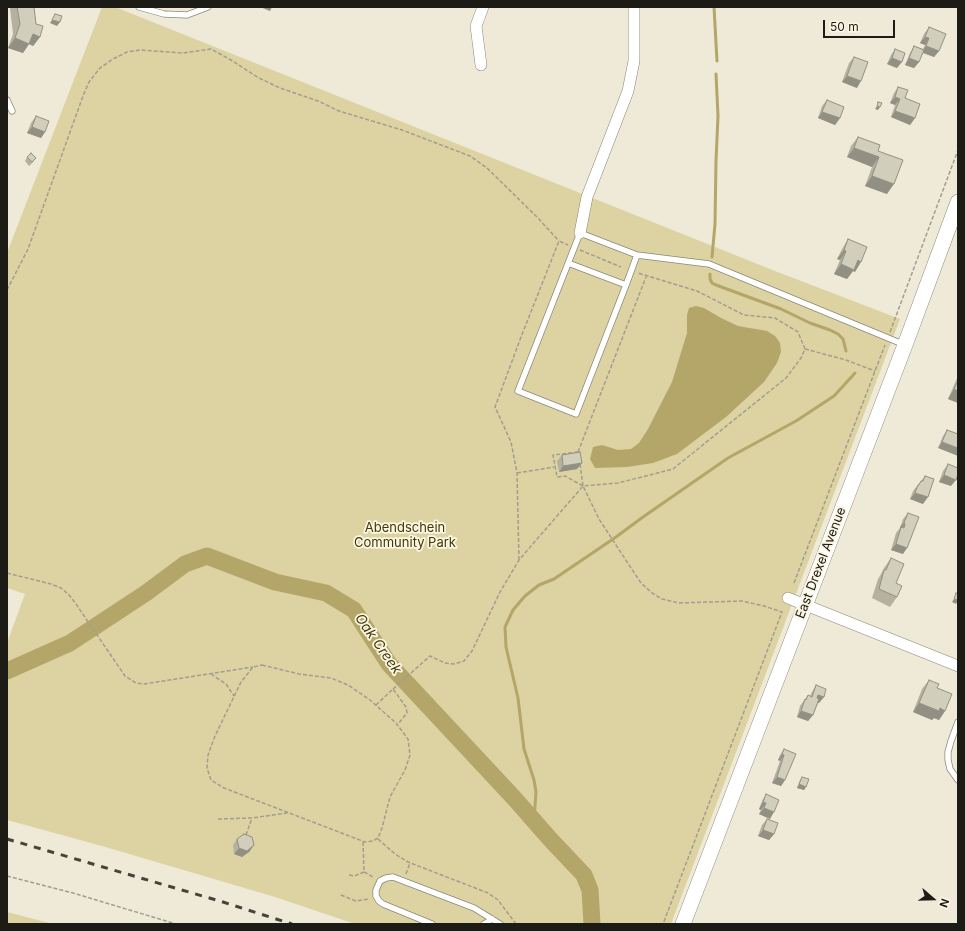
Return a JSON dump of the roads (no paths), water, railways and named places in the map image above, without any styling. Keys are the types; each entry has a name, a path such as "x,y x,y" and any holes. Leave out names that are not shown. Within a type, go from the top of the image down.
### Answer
{"street":[{"path":"481,65 476,26 483,7"},
{"path":"580,233 587,197 628,92 634,61 634,7"},
{"name":"East Drexel Avenue","path":"683,924 905,345 958,202"},
{"path":"788,598 958,666"}],"lane":[{"path":"139,7 164,14 187,15 208,7"},
{"path":"7,100 12,111"},
{"path":"637,254 576,414 518,391 580,233 637,254 709,264 905,345"},
{"path":"568,263 626,285"},
{"path":"958,722 948,752 950,769 958,780"},
{"path":"432,924 379,901 376,896 376,890 380,881 393,877 474,908 500,924"},
{"path":"484,924 492,919"}],"waterway":[{"path":"714,7 717,61"},
{"path":"712,257 715,224 718,116 716,74"},
{"path":"710,274 712,283 716,285 781,309 838,334 843,339 846,351"},
{"path":"534,821 536,792 534,780 524,749 518,698 506,647 505,627 513,610 525,596 539,585 554,579 728,458 796,421 834,396 855,373"},
{"name":"Oak Creek","path":"7,671 70,643 146,593 185,564 207,556 275,582 326,593 354,610 389,664 584,875 590,890 592,924"}],"railway":[{"path":"7,839 223,902 292,924"}],"park label":[{"name":"Abendschein Community Park","path":"405,536"}]}
